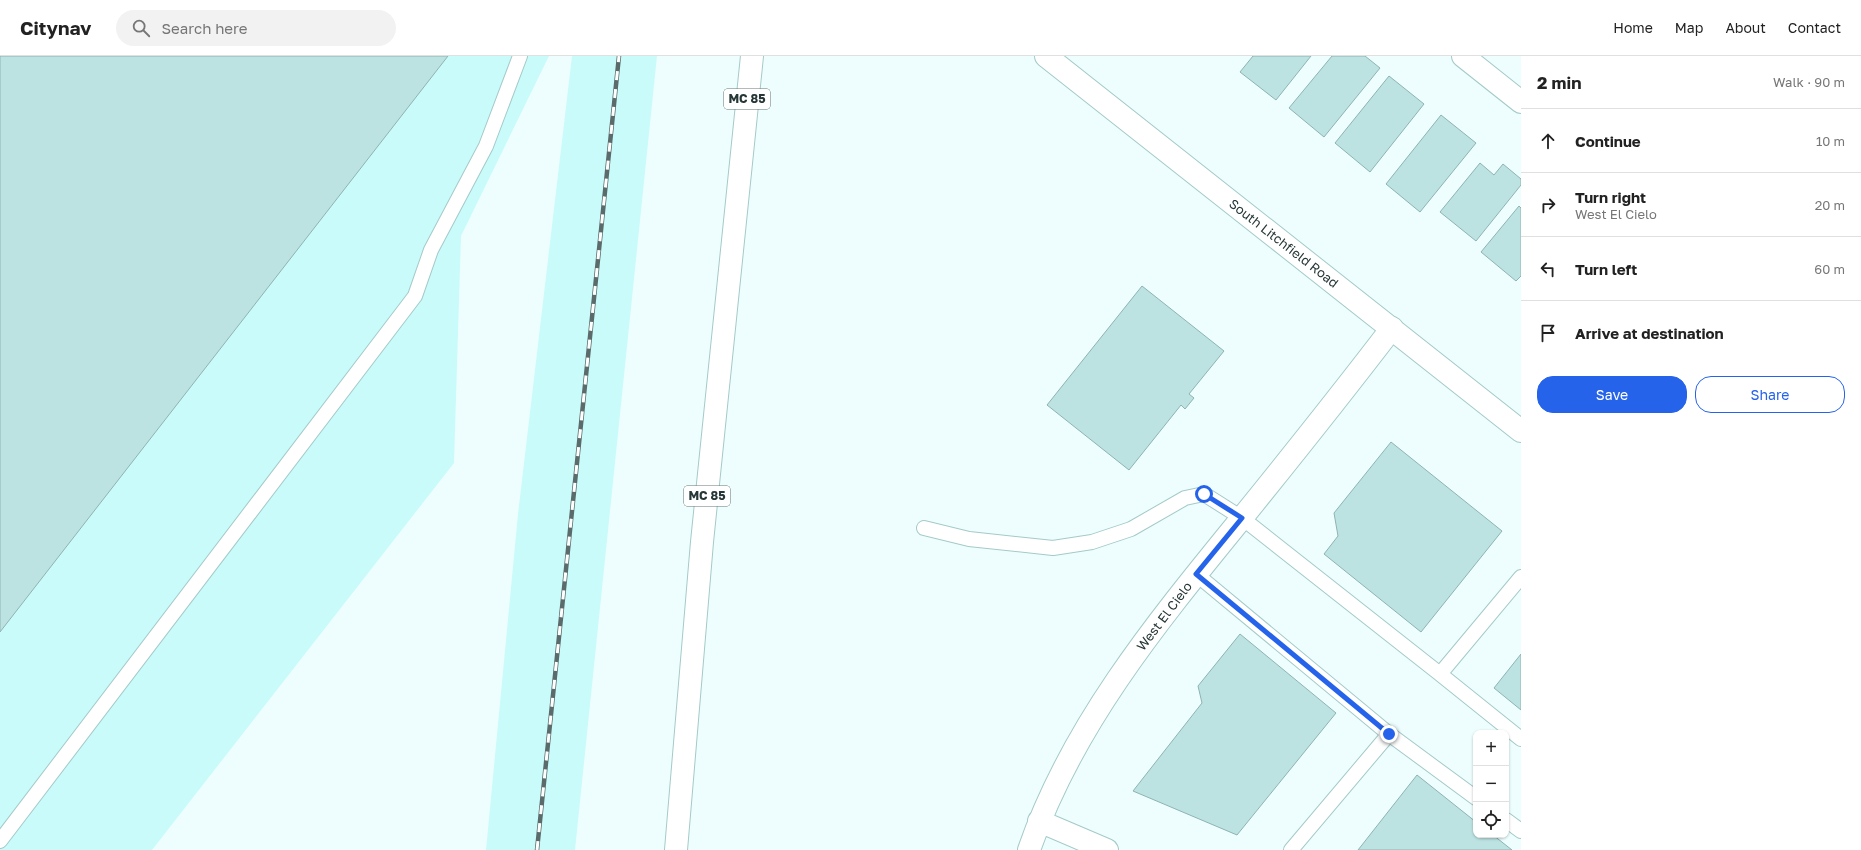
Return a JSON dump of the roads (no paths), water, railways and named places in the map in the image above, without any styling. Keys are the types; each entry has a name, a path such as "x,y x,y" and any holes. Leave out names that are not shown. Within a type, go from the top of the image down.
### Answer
{"main road":[{"name":"MC 85","path":"676,850 702,542 752,56"},
{"name":"South Litchfield Road","path":"1046,56 1521,431"},
{"path":"1463,56 1521,102"},
{"name":"West El Cielo","path":"1028,850 1039,821 1064,767 1098,709 1157,623 1392,328"},
{"path":"1039,821 1107,850"}],"lane":[{"path":"0,841 415,296 431,250 486,146 520,56"},
{"path":"924,528 969,539 1053,548 1092,542 1131,529 1185,498 1204,494 1242,518 1521,739"},
{"path":"1196,574 1389,734 1473,796"},
{"path":"1440,674 1521,578"},
{"path":"1290,850 1389,734"},
{"path":"1509,822 1521,831"}],"railway":[{"path":"537,850 619,56"}]}
